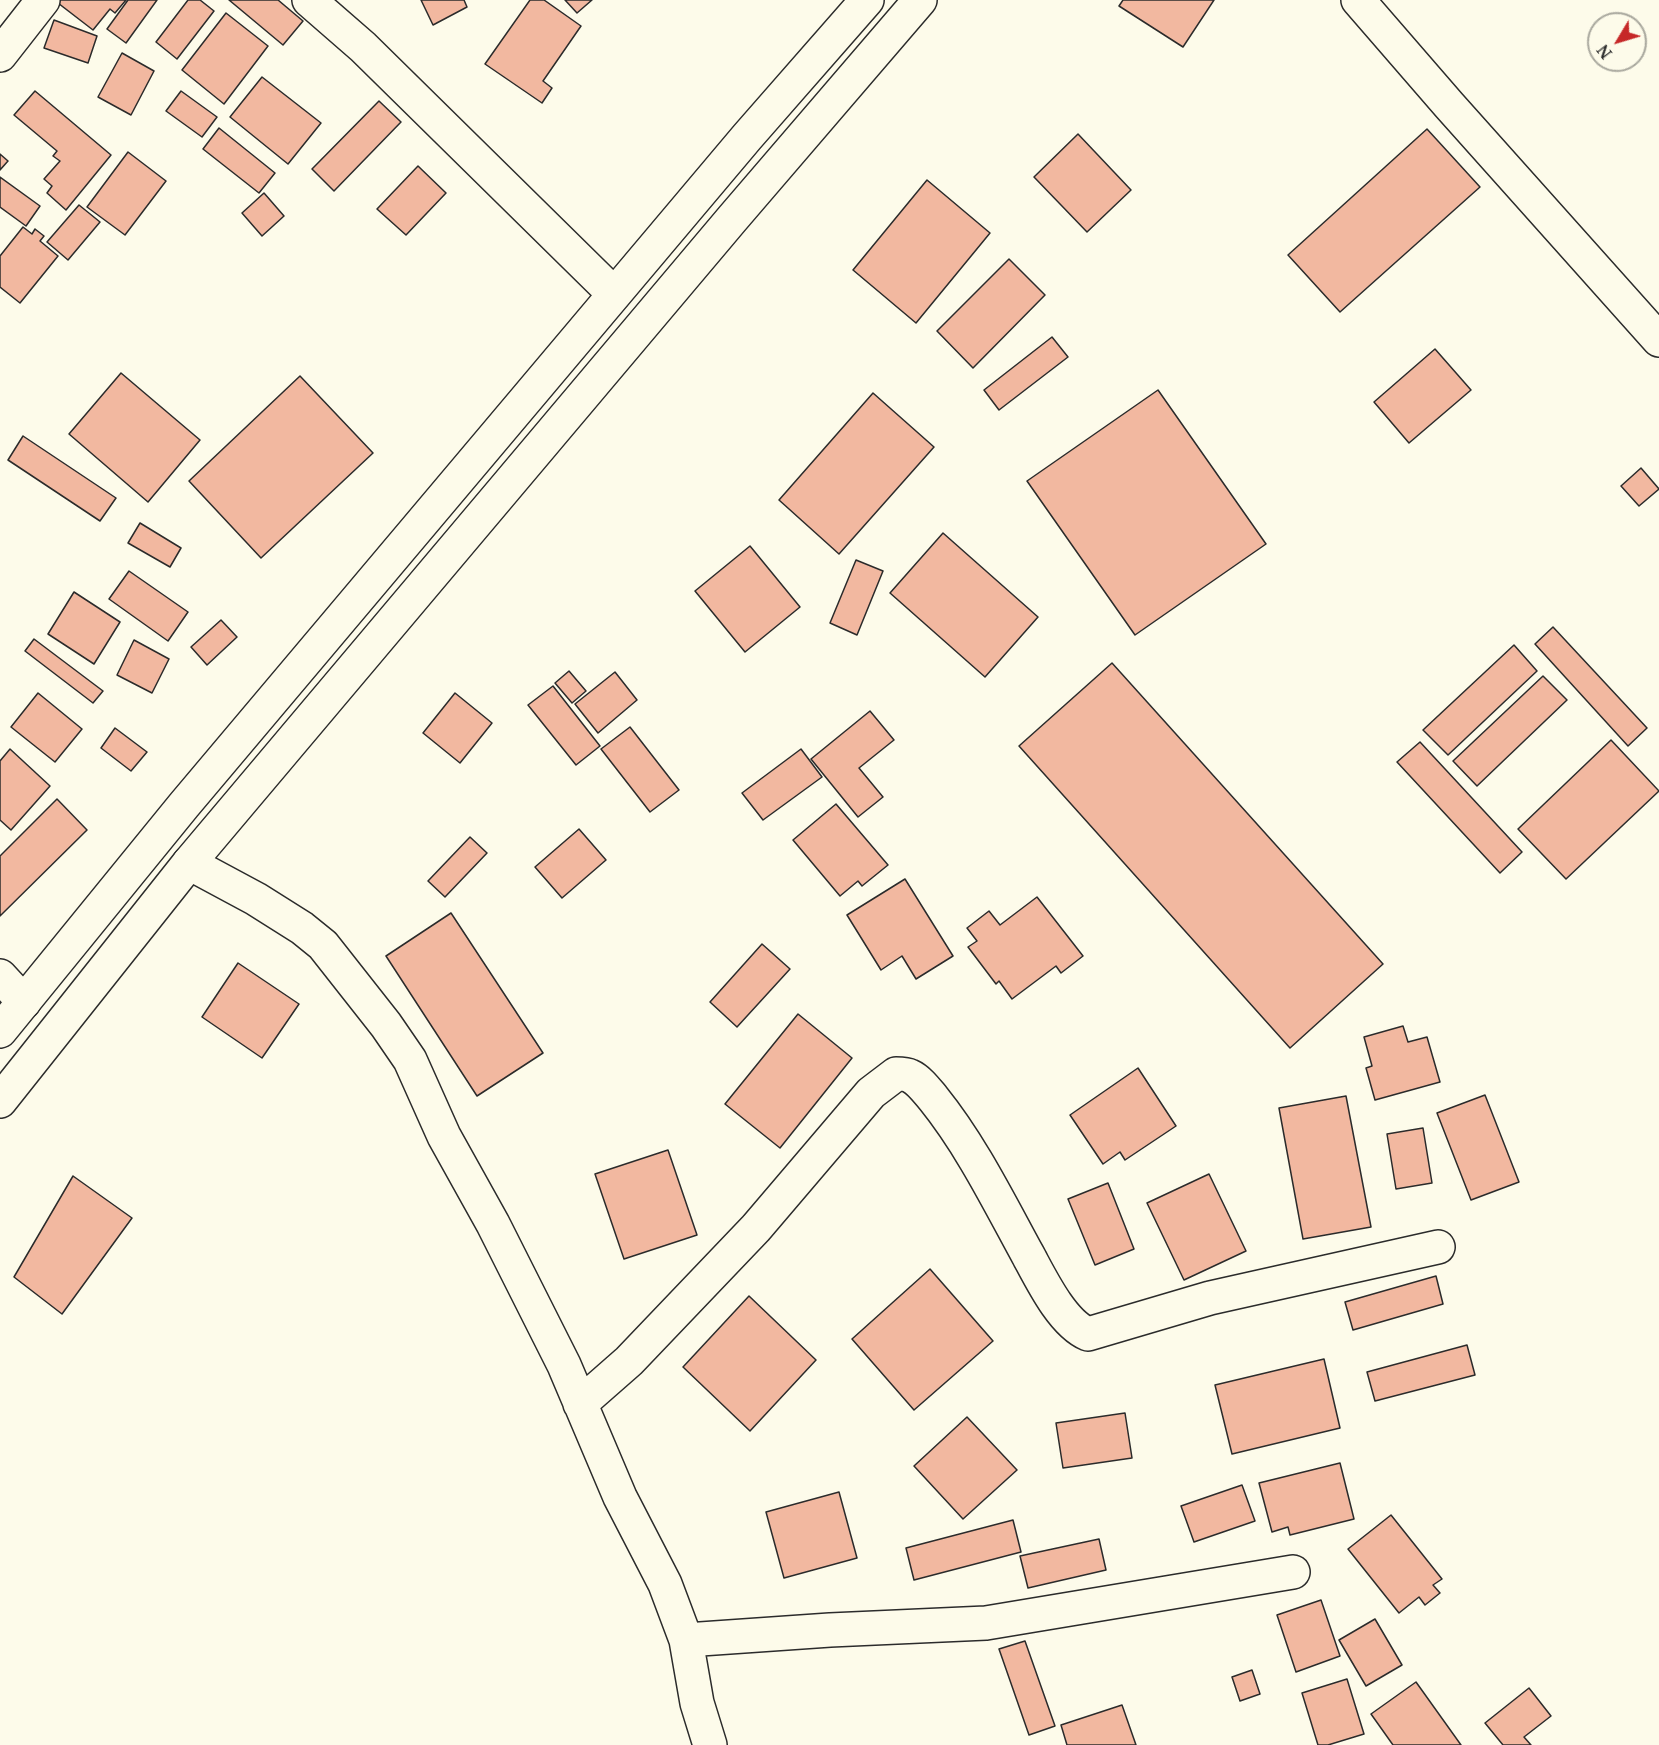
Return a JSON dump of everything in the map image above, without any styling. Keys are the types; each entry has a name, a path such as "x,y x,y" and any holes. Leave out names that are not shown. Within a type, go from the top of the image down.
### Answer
{"street":[{"path":"0,55 44,0"},
{"path":"309,0 363,47 614,294"},
{"path":"0,1031 184,805 614,294 867,0"},
{"path":"0,1101 189,863 724,228 920,0"},
{"path":"1358,0 1659,340"},
{"path":"189,863 256,899 302,928 323,945 410,1059 444,1136 493,1224 564,1365 620,1497 665,1584 686,1640 697,1703 710,1745"},
{"path":"0,976 24,1002"},
{"path":"580,1404 629,1361 756,1228 871,1093 897,1074 909,1075 924,1088 947,1116 995,1193 1041,1279 1070,1322 1078,1330 1088,1334 1210,1298 1438,1247"},
{"path":"686,1640 830,1630 986,1623 1293,1572"}],"building":[{"path":"54,0 126,0 115,13 110,9 93,30"},
{"path":"128,0 157,0 126,43 107,29"},
{"path":"188,0 200,0 214,11 177,59 156,42"},
{"path":"229,0 278,0 303,21 283,45"},
{"path":"421,0 464,0 467,7 433,25"},
{"path":"530,0 544,0 581,26 543,81 552,88 542,103 485,64"},
{"path":"565,0 592,0 577,13"},
{"path":"1123,0 1214,0 1183,47 1119,6"},
{"path":"226,13 268,46 224,104 182,70"},
{"path":"54,20 97,36 88,63 44,48"},
{"path":"122,53 154,71 131,115 98,97"},
{"path":"262,77 321,123 288,164 230,117"},
{"path":"35,91 111,155 66,210 47,193 52,186 44,179 60,161 53,156 57,151 14,115"},
{"path":"181,91 217,117 202,137 166,111"},
{"path":"379,101 401,122 334,191 312,169"},
{"path":"219,128 275,173 259,193 203,149"},
{"path":"1427,129 1480,187 1340,312 1288,255"},
{"path":"1078,134 1131,190 1087,232 1034,177"},
{"path":"128,152 166,181 125,235 87,207"},
{"path":"0,154 8,161 0,170"},
{"path":"418,166 446,193 406,235 377,209"},
{"path":"0,177 40,206 26,226 0,207"},
{"path":"927,180 990,233 916,323 853,270"},
{"path":"264,193 284,216 262,236 242,213"},
{"path":"79,205 100,222 68,260 47,242"},
{"path":"23,227 32,234 35,229 44,236 40,241 58,256 20,303 0,287 0,256"},
{"path":"1009,259 1045,295 973,368 937,331"},
{"path":"1052,337 1068,357 999,410 984,390"},
{"path":"1435,349 1471,390 1409,443 1374,402"},
{"path":"121,373 200,440 148,502 69,434"},
{"path":"300,376 373,453 261,558 189,481"},
{"path":"1158,390 1266,544 1135,635 1027,481"},
{"path":"873,393 934,447 839,554 779,500"},
{"path":"23,436 116,498 100,521 8,460"},
{"path":"1641,468 1659,489 1639,506 1621,486"},
{"path":"140,523 181,548 170,567 128,543"},
{"path":"943,533 1038,617 985,677 890,593"},
{"path":"750,546 800,607 745,652 695,591"},
{"path":"856,560 883,571 857,635 830,623"},
{"path":"129,571 188,612 168,641 109,599"},
{"path":"74,592 120,622 94,664 48,634"},
{"path":"221,620 237,637 207,665 191,647"},
{"path":"1553,627 1647,728 1628,746 1535,644"},
{"path":"34,639 103,691 93,703 25,651"},
{"path":"134,640 169,659 152,693 117,675"},
{"path":"1514,645 1537,671 1448,755 1423,730"},
{"path":"1112,663 1383,964 1290,1048 1019,746"},
{"path":"569,671 586,691 572,703 555,683"},
{"path":"615,672 637,700 598,733 575,704"},
{"path":"1543,676 1567,700 1477,786 1453,761"},
{"path":"553,686 600,746 576,765 528,705"},
{"path":"38,693 82,729 55,762 11,727"},
{"path":"455,693 492,723 460,763 423,733"},
{"path":"870,711 894,740 859,768 883,797 858,817 811,759"},
{"path":"630,727 679,790 650,812 601,749"},
{"path":"115,728 147,752 131,771 101,748"},
{"path":"1611,740 1659,791 1566,879 1518,829"},
{"path":"1420,742 1522,852 1500,873 1397,762"},
{"path":"10,749 50,786 11,830 0,820 0,761"},
{"path":"801,749 822,777 763,820 742,793"},
{"path":"57,799 87,830 0,916 0,856"},
{"path":"836,804 888,865 862,886 858,881 840,896 793,840"},
{"path":"579,829 606,860 562,898 535,867"},
{"path":"470,837 487,853 445,897 428,881"},
{"path":"905,879 953,956 916,979 902,956 881,970 847,915"},
{"path":"1037,897 1083,956 1061,973 1056,966 1012,999 999,981 996,984 968,947 977,941 967,928 989,911 1000,925"},
{"path":"451,913 543,1053 477,1096 386,956"},
{"path":"762,944 790,969 737,1027 710,1002"},
{"path":"238,963 299,1004 262,1058 202,1017"},
{"path":"798,1014 852,1058 780,1148 725,1104"},
{"path":"1403,1026 1408,1042 1427,1037 1440,1082 1375,1100 1366,1068 1372,1066 1364,1037"},
{"path":"1138,1068 1176,1126 1125,1160 1120,1152 1103,1164 1070,1115"},
{"path":"1485,1095 1519,1182 1471,1200 1437,1113"},
{"path":"1346,1096 1371,1227 1303,1239 1279,1108"},
{"path":"1423,1128 1432,1183 1396,1189 1387,1134"},
{"path":"668,1150 697,1235 624,1259 595,1174"},
{"path":"1209,1174 1246,1251 1184,1280 1147,1203"},
{"path":"73,1176 132,1218 62,1314 14,1277"},
{"path":"1108,1183 1134,1249 1095,1265 1068,1199"},
{"path":"930,1269 993,1341 914,1410 852,1339"},
{"path":"1436,1276 1443,1304 1353,1330 1345,1302"},
{"path":"749,1296 816,1360 750,1431 683,1367"},
{"path":"1467,1345 1475,1375 1375,1401 1367,1372"},
{"path":"1324,1359 1340,1428 1232,1454 1215,1385"},
{"path":"1125,1413 1132,1458 1063,1468 1056,1423"},
{"path":"967,1417 1017,1470 963,1519 914,1466"},
{"path":"1340,1463 1354,1519 1290,1535 1288,1527 1272,1532 1259,1483"},
{"path":"1242,1485 1255,1521 1194,1542 1181,1506"},
{"path":"839,1492 857,1558 784,1578 766,1512"},
{"path":"1391,1515 1442,1579 1433,1585 1440,1593 1425,1605 1419,1597 1399,1613 1348,1549"},
{"path":"1013,1520 1021,1552 914,1580 906,1548"},
{"path":"1099,1539 1106,1570 1028,1588 1020,1556"},
{"path":"1321,1600 1340,1656 1296,1672 1277,1615"},
{"path":"1375,1619 1402,1665 1366,1686 1339,1640"},
{"path":"1025,1641 1055,1726 1029,1735 999,1649"},
{"path":"1252,1670 1260,1694 1240,1701 1232,1677"},
{"path":"1347,1679 1364,1734 1328,1745 1318,1745 1302,1693"},
{"path":"1416,1682 1461,1745 1393,1745 1371,1714"},
{"path":"1529,1688 1551,1716 1524,1737 1531,1745 1503,1745 1485,1723"},
{"path":"1122,1705 1136,1745 1067,1745 1061,1725"}]}
